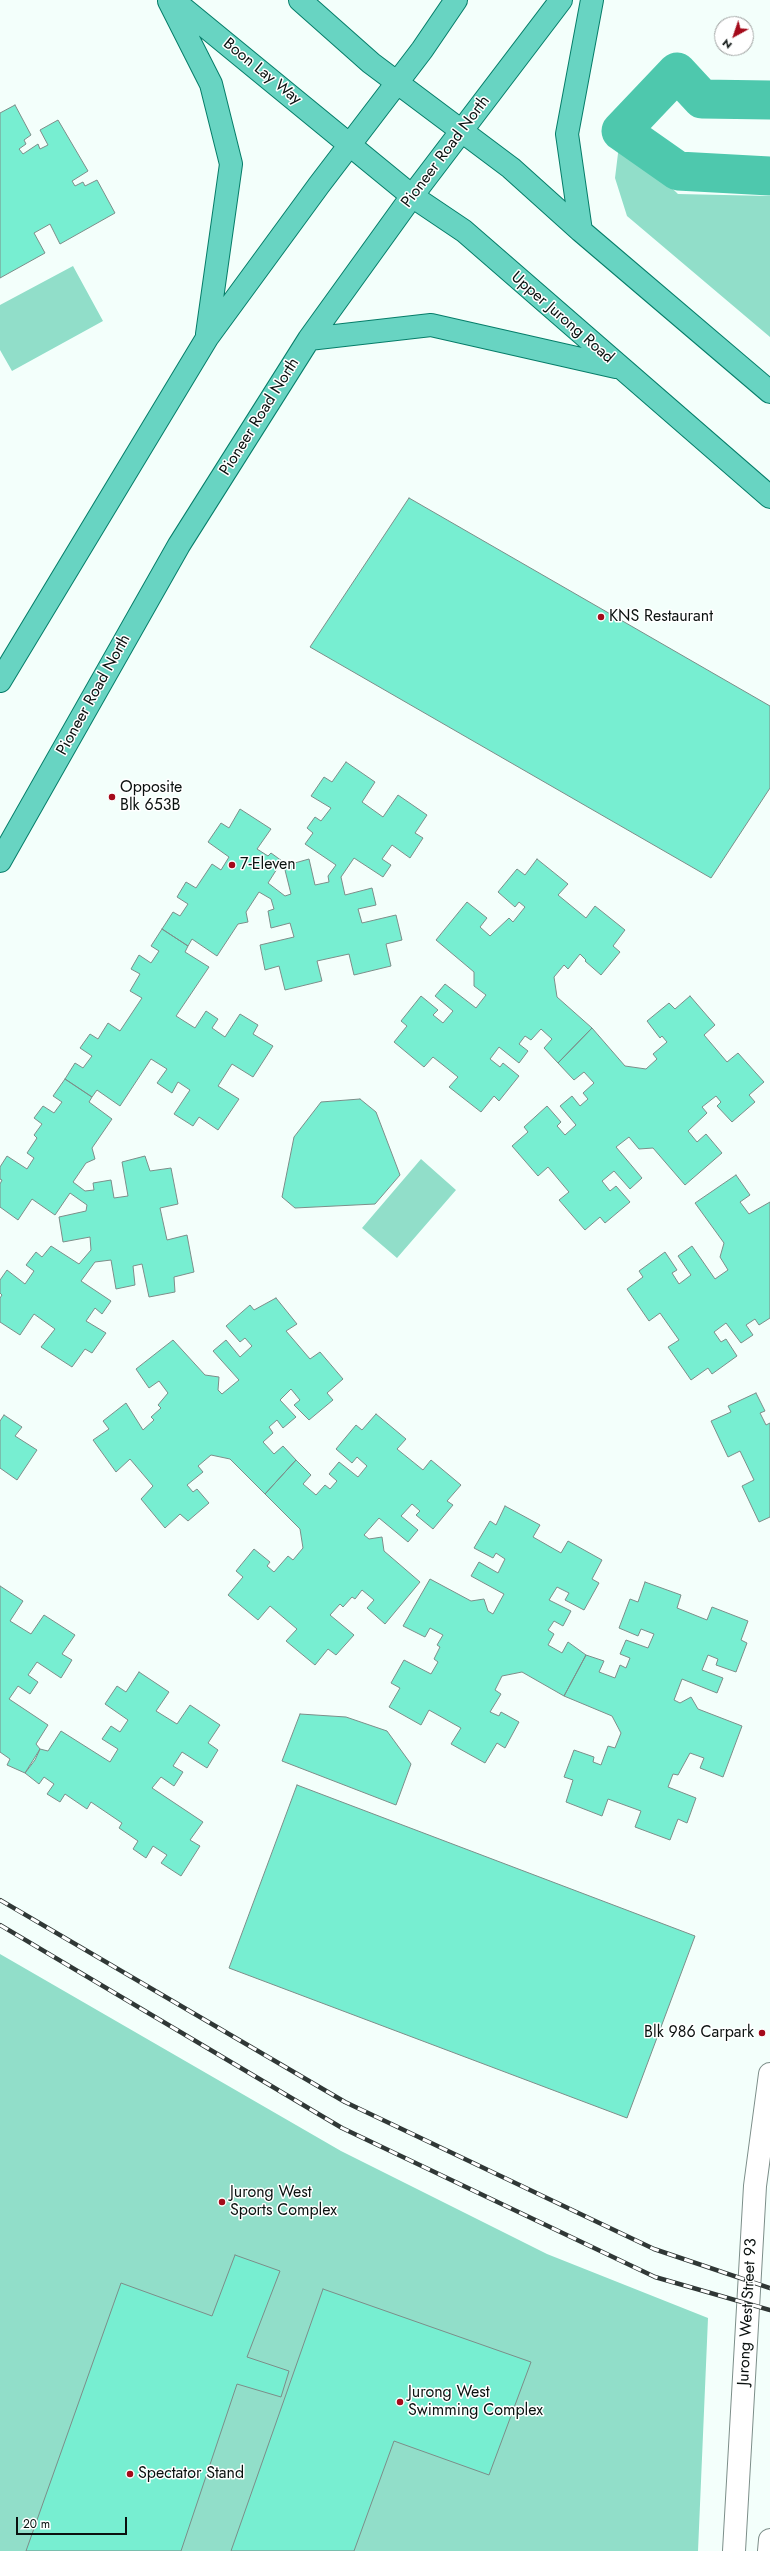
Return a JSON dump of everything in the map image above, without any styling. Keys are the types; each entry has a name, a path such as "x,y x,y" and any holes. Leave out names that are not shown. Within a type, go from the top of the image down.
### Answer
{"main road":[{"path":"169,0 211,84 231,164 207,338"},
{"name":"Boon Lay Way","path":"173,0 350,144"},
{"path":"300,0 371,63 511,168 581,231 770,392"},
{"path":"0,681 207,338 456,0"},
{"name":"Pioneer Road North","path":"0,861 179,545 309,340 412,196 561,0"},
{"path":"581,231 567,134 592,0"},
{"name":"Upper Jurong Road","path":"350,144 412,196 464,232 618,367 770,497"},
{"path":"309,340 431,325 618,367"}],"street":[{"name":"Jurong West Street 93","path":"734,2551 755,2186 770,2074"},
{"path":"769,2551 770,2540"}],"green space":[{"path":"620,137 678,194 770,196 770,337 627,216 615,178"},
{"path":"73,266 103,321 12,371 0,350 0,305"},
{"path":"421,1159 456,1190 397,1258 362,1228"},
{"name":"Jurong West Sports Complex","path":"0,1954 341,2151 547,2254 708,2318 698,2551 0,2551"}],"building":[{"path":"15,105 31,135 24,140 26,144 19,149 23,154 38,144 40,149 48,145 40,130 58,120 88,171 72,181 75,186 83,182 85,186 97,180 115,213 60,244 50,224 34,233 45,253 0,278 0,113"},
{"path":"409,498 770,706 770,788 711,878 310,647"},
{"path":"346,762 375,782 362,802 383,817 398,795 427,815 415,833 423,838 410,858 392,845 382,859 391,865 383,877 354,858 341,877 345,895 372,888 376,905 358,909 362,923 396,915 402,940 386,944 391,966 354,975 349,954 317,961 322,981 285,990 279,966 265,970 260,945 294,937 290,923 271,928 268,911 274,909 271,899 259,892 246,912 248,922 238,924 217,956 192,939 188,946 162,929 173,912 180,916 188,904 177,897 186,882 196,888 212,864 221,870 229,857 208,842 221,823 229,828 240,809 271,829 257,849 268,856 271,853 282,861 268,883 285,896 291,894 284,866 309,859 315,885 329,882 328,876 336,865 305,844 313,833 307,828 315,817 321,821 331,808 311,796 324,777 332,782"},
{"path":"537,859 568,884 558,895 586,918 595,906 625,930 613,946 620,952 601,975 585,961 586,960 580,954 568,969 564,965 554,977 557,997 592,1028 558,1063 544,1048 552,1039 541,1029 531,1040 525,1036 519,1044 528,1051 519,1063 499,1047 490,1059 500,1067 503,1063 519,1076 499,1101 494,1096 481,1112 449,1087 458,1077 433,1057 424,1067 394,1042 407,1026 401,1021 421,996 438,1010 433,1015 443,1023 453,1011 435,996 445,984 476,1008 486,995 474,986 474,972 436,940 467,902 487,918 480,927 490,936 509,918 513,922 525,907 519,902 515,907 498,892 517,869 525,875"},
{"path":"162,929 188,946 185,952 209,967 176,1016 195,1028 206,1011 218,1019 212,1028 225,1037 240,1014 258,1025 253,1034 273,1046 253,1077 232,1064 218,1086 239,1099 218,1130 199,1117 193,1126 174,1114 190,1090 178,1082 172,1093 157,1083 167,1069 151,1059 120,1106 97,1090 92,1097 65,1079 75,1063 83,1068 92,1056 80,1048 90,1034 98,1039 108,1023 120,1031 142,998 130,991 140,974 131,969 139,955 151,963 159,951 151,946"},
{"path":"690,996 715,1025 704,1035 727,1062 738,1053 764,1082 749,1095 755,1102 732,1122 717,1106 721,1102 716,1096 702,1107 707,1113 688,1131 697,1142 706,1134 722,1153 685,1185 653,1148 639,1149 629,1137 616,1147 642,1178 630,1189 614,1171 602,1181 610,1191 616,1186 630,1202 605,1223 600,1217 585,1230 559,1200 569,1192 548,1167 538,1176 512,1146 528,1132 524,1127 547,1106 561,1122 557,1126 565,1135 576,1125 560,1106 572,1096 580,1106 588,1099 583,1093 594,1083 584,1072 574,1080 558,1063 592,1028 625,1066 646,1069 657,1059 653,1054 667,1042 662,1036 660,1038 647,1021 669,1003 675,1009"},
{"path":"65,1079 92,1097 89,1102 112,1119 92,1148 95,1159 86,1163 73,1182 85,1191 94,1190 93,1183 111,1180 114,1198 128,1196 122,1162 145,1156 150,1171 171,1168 178,1204 160,1208 167,1240 187,1235 194,1272 174,1277 175,1292 149,1297 142,1264 133,1266 135,1285 116,1289 111,1260 95,1262 81,1281 111,1301 102,1314 95,1308 86,1321 106,1333 92,1353 85,1349 72,1367 41,1347 55,1329 34,1314 20,1335 0,1322 0,1298 2,1295 0,1293 0,1280 7,1270 25,1284 34,1271 26,1265 36,1252 42,1257 51,1246 79,1264 91,1250 90,1237 63,1242 59,1217 86,1211 87,1205 70,1193 55,1215 32,1199 18,1220 0,1207 0,1184 2,1180 0,1179 0,1167 7,1156 27,1169 34,1158 27,1153 37,1138 34,1135 42,1124 34,1118 43,1106 54,1113 62,1102 53,1096"},
{"path":"360,1099 376,1112 400,1175 375,1204 295,1208 282,1197 294,1137 321,1102"},
{"path":"736,1175 750,1195 740,1202 749,1214 770,1202 770,1318 759,1325 755,1319 746,1325 753,1335 741,1343 726,1323 714,1332 721,1342 726,1339 737,1356 712,1374 708,1368 691,1380 668,1347 679,1340 660,1313 649,1321 627,1289 643,1277 639,1271 665,1252 677,1270 672,1273 679,1284 691,1275 678,1256 692,1246 715,1279 728,1270 720,1257 724,1243 695,1203"},
{"path":"276,1298 297,1324 286,1331 310,1359 320,1352 343,1379 327,1393 333,1400 309,1420 294,1405 300,1400 291,1389 280,1400 296,1417 283,1428 277,1420 269,1427 273,1433 263,1442 274,1454 283,1446 296,1460 265,1494 230,1459 211,1455 198,1466 203,1472 187,1485 193,1492 197,1489 209,1503 188,1521 180,1514 165,1528 141,1499 153,1486 130,1459 116,1472 93,1440 109,1429 103,1421 126,1403 143,1430 154,1420 151,1417 161,1408 158,1405 168,1393 159,1381 149,1388 136,1369 173,1340 205,1375 219,1377 218,1390 222,1394 239,1380 213,1351 226,1340 240,1357 252,1346 245,1338 240,1342 226,1326 250,1305 254,1310"},
{"path":"756,1393 765,1411 760,1413 766,1425 770,1423 770,1517 759,1522 742,1486 754,1480 740,1451 728,1457 711,1421 731,1412 728,1406"},
{"path":"376,1414 406,1439 397,1449 423,1470 431,1460 461,1485 447,1501 453,1505 433,1529 416,1515 420,1511 412,1504 401,1516 418,1530 408,1542 379,1518 364,1535 369,1539 382,1537 384,1551 420,1582 385,1624 367,1608 374,1600 362,1590 355,1599 352,1597 343,1607 340,1604 330,1615 354,1635 336,1655 328,1649 315,1665 286,1641 297,1629 270,1606 258,1620 228,1595 243,1577 236,1571 254,1549 270,1562 267,1566 274,1572 288,1556 293,1560 303,1548 300,1529 265,1494 296,1460 311,1475 303,1484 316,1495 325,1485 330,1489 337,1481 329,1474 339,1462 358,1477 367,1466 357,1457 352,1463 336,1449 356,1425 362,1430"},
{"path":"4,1415 22,1427 15,1436 37,1450 17,1480 0,1468 0,1421"},
{"path":"505,1506 540,1525 533,1537 561,1553 568,1541 602,1560 592,1579 599,1583 584,1610 565,1600 569,1593 557,1587 549,1600 571,1611 563,1626 554,1621 548,1630 554,1634 548,1645 562,1653 568,1642 586,1655 564,1696 522,1672 502,1676 495,1690 501,1694 490,1712 499,1716 501,1712 519,1722 505,1748 497,1743 485,1763 451,1744 461,1728 429,1710 421,1725 389,1707 400,1688 391,1683 404,1660 431,1674 438,1662 434,1659 440,1647 437,1645 443,1635 430,1628 425,1637 403,1626 430,1579 471,1601 484,1599 488,1611 493,1614 504,1594 471,1576 479,1562 498,1573 505,1559 496,1553 493,1558 474,1548 490,1521 496,1525"},
{"path":"645,1582 681,1595 677,1608 707,1620 712,1607 748,1621 741,1640 747,1643 736,1672 716,1665 718,1659 708,1655 702,1670 723,1678 717,1693 682,1679 674,1700 680,1703 691,1697 698,1709 742,1726 723,1777 700,1768 704,1758 690,1753 678,1775 673,1774 668,1787 696,1798 687,1823 678,1819 670,1840 635,1827 641,1811 608,1799 602,1816 566,1802 573,1780 564,1777 574,1750 594,1757 593,1762 601,1765 608,1746 615,1748 621,1733 612,1716 564,1696 586,1655 604,1661 599,1672 615,1678 620,1665 626,1668 630,1658 620,1654 626,1640 648,1648 654,1634 641,1629 638,1636 619,1628 630,1599 638,1602"},
{"path":"0,1586 23,1601 10,1621 31,1634 44,1615 75,1635 62,1654 72,1660 61,1678 37,1662 28,1675 38,1682 30,1694 18,1686 9,1699 48,1725 36,1744 40,1749 35,1760 25,1773 7,1765 10,1759 0,1752"},
{"path":"139,1672 169,1692 156,1711 177,1724 190,1705 220,1725 208,1743 218,1750 207,1768 182,1752 173,1766 183,1772 174,1786 161,1777 152,1788 203,1822 190,1840 200,1846 181,1876 161,1863 167,1855 153,1846 146,1858 133,1849 138,1841 119,1828 122,1823 91,1802 87,1809 65,1794 60,1802 47,1794 54,1784 44,1777 39,1784 25,1773 40,1749 48,1751 61,1731 110,1762 118,1749 102,1739 111,1726 120,1732 128,1720 105,1704 117,1686 126,1692"},
{"path":"300,1714 346,1717 387,1731 411,1764 396,1805 282,1761"},
{"path":"297,1785 695,1936 627,2118 229,1968"},
{"name":"Spectator Stand","path":"235,2255 280,2271 247,2357 289,2371 281,2397 237,2384 181,2551 26,2551 121,2283 212,2316"},
{"name":"Jurong West Swimming Complex","path":"323,2289 531,2362 489,2475 394,2441 354,2551 231,2551"}],"waterway":[{"path":"770,100 702,99 677,72 621,131 678,171 770,176"}],"railway":[{"path":"0,1900 345,2102 654,2249 770,2288"},
{"path":"0,1925 342,2128 655,2277 770,2310"}],"place":[{"name":"KNS Restaurant","path":"601,617"},
{"name":"Opposite Blk 653B","path":"112,797"},
{"name":"7-Eleven","path":"232,865"},
{"name":"Blk 986 Carpark","path":"762,2033"},
{"name":"Jurong West Sports Complex","path":"222,2202"},
{"name":"Jurong West Swimming Complex","path":"400,2402"},
{"name":"Spectator Stand","path":"130,2474"}]}
